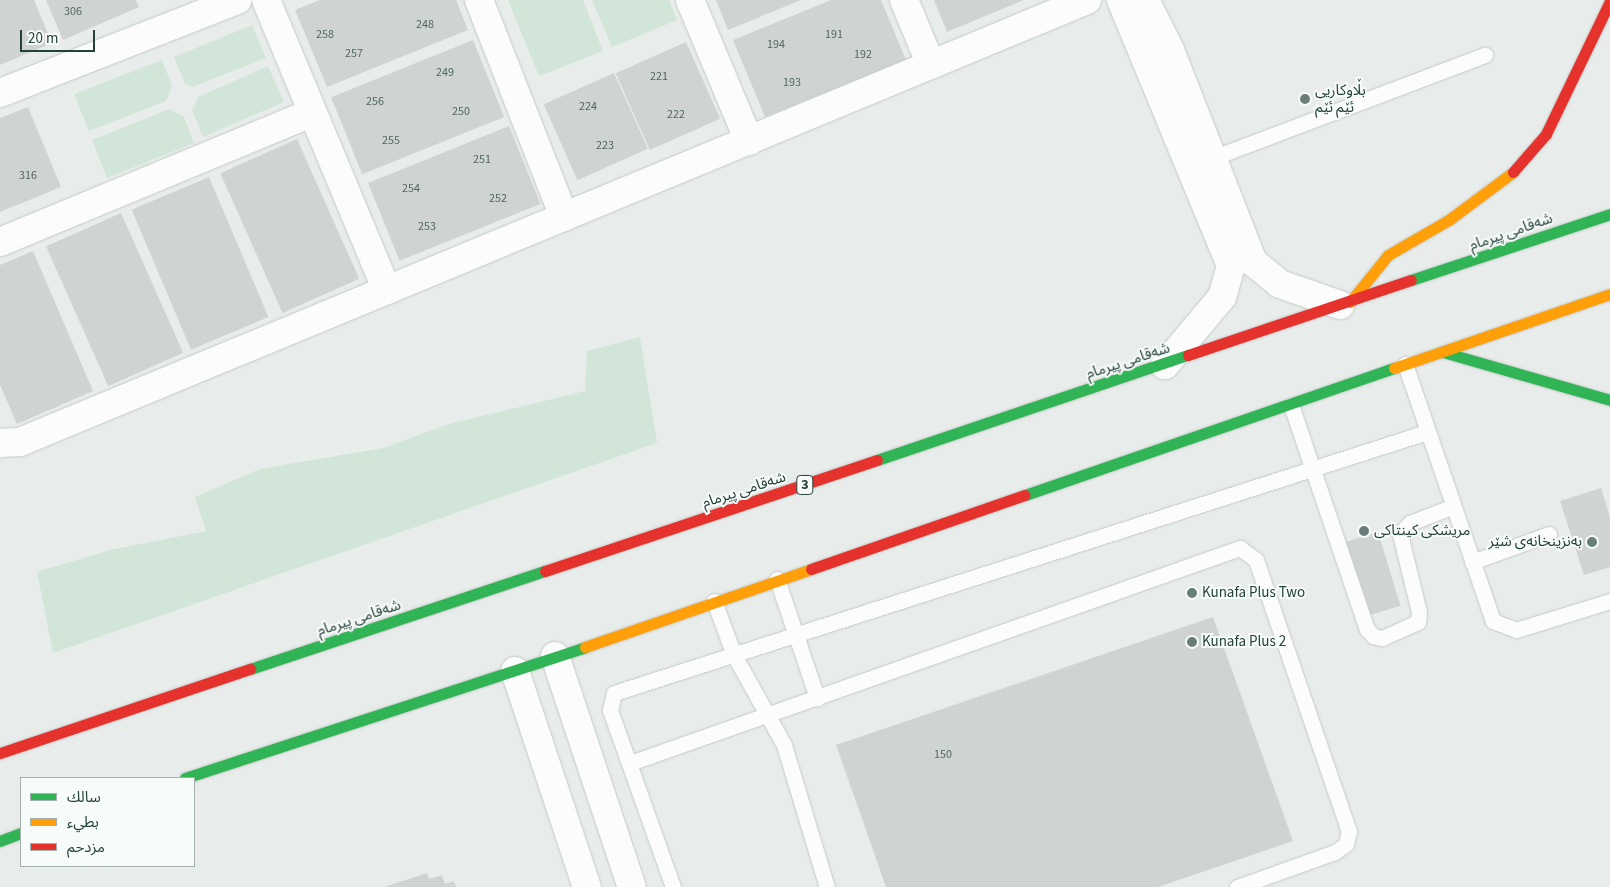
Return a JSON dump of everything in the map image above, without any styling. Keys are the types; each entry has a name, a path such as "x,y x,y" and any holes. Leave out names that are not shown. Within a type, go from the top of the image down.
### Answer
{"highway":[{"path":"1345,304 1388,255 1450,219 1510,174 1546,134 1610,0"},
{"name":"شەقامی پیرمام","path":"0,753 1165,365 1610,214"},
{"path":"188,777 515,671 777,579 1291,405 1610,294"},
{"path":"1443,352 1610,400"},
{"path":"0,840 20,833"}],"street":[{"path":"0,93 237,0"},
{"path":"266,0 387,290"},
{"path":"479,0 564,217"},
{"path":"690,0 749,141"},
{"path":"904,0 931,64"},
{"path":"0,443 20,442 1087,0"},
{"path":"1121,0 1231,266 1222,297 1165,365"},
{"path":"1145,0 1170,50 1253,262 1280,284 1345,304"},
{"path":"0,242 312,113"},
{"path":"555,656 632,887"},
{"path":"515,671 588,887"}],"lane":[{"path":"1212,158 1485,55"},
{"path":"1405,364 1451,507 1493,621 1502,628 1516,630 1610,601"},
{"path":"1291,405 1367,629 1378,638 1410,629 1420,617 1400,534 1410,523 1451,507"},
{"path":"673,887 610,710 614,693 1313,466 1427,432"},
{"path":"1472,562 1549,534"},
{"path":"630,763 1240,548 1249,552 1349,831 1346,844 1335,852 1238,887"},
{"path":"777,579 817,698"},
{"path":"714,601 734,655 784,746 827,887"}],"green space":[{"path":"508,0 583,0 603,51 539,76"},
{"path":"592,0 669,0 677,20 612,47"},
{"path":"252,25 266,58 193,87 185,84 174,57"},
{"path":"162,60 172,86 166,101 89,131 74,94"},
{"path":"268,66 284,102 203,137 192,110 198,97"},
{"path":"169,109 184,117 194,143 107,178 92,140"},
{"path":"640,337 657,443 53,653 37,572 110,550 206,531 195,497 260,469 383,448 449,424 585,391 587,351"}],"building":[{"path":"0,0 34,0 52,43 0,65"},
{"path":"46,0 136,0 139,7 63,40"},
{"path":"320,0 456,0 468,30 327,87 295,10"},
{"path":"716,0 801,0 728,30"},
{"path":"831,0 881,0 906,60 765,117 733,40"},
{"path":"934,0 1024,0 947,32"},
{"path":"473,40 504,117 362,174 331,97"},
{"path":"686,42 720,119 650,150 616,73"},
{"path":"614,73 648,149 577,180 544,104"},
{"path":"28,107 61,187 0,212 0,118"},
{"path":"509,126 540,204 400,261 368,183"},
{"path":"297,139 359,279 282,313 220,173"},
{"path":"209,177 268,317 191,350 132,210"},
{"path":"121,213 183,353 108,386 46,246"},
{"path":"33,251 93,391 17,424 0,385 0,265"},
{"name":"بەنزینخانەی شێر","path":"1601,488 1610,517 1610,567 1584,575 1560,501"},
{"path":"1378,532 1401,606 1362,617 1340,544"},
{"path":"1213,617 1293,841 1158,887 886,887 836,745"},
{"path":"427,873 429,879 442,875 445,884 454,881 456,887 384,887"}],"traffic: fast":[{"path":"1411,280 1610,214"},
{"path":"1443,352 1610,400"},
{"path":"877,460 1188,355"},
{"path":"1025,495 1394,368"},
{"path":"250,669 545,571"},
{"path":"188,777 585,647"},
{"path":"0,841 20,833"}],"traffic: slow":[{"path":"1350,302 1388,255 1450,219 1513,172"},
{"path":"1394,368 1610,294"},
{"path":"585,647 811,569"}],"traffic: jam":[{"path":"1513,172 1546,134 1610,1"},
{"path":"1188,355 1411,280"},
{"path":"545,571 877,460"},
{"path":"811,569 1025,495"},
{"path":"0,753 250,669"}],"place":[{"name":"بڵاوکاریی ئێم ئێم","path":"1305,99"},
{"name":"مریشکی کینتاکی","path":"1364,531"},
{"name":"بەنزینخانەی شێر","path":"1592,542"},
{"name":"Kunafa Plus Two","path":"1192,593"},
{"name":"Kunafa Plus 2","path":"1192,642"}]}
